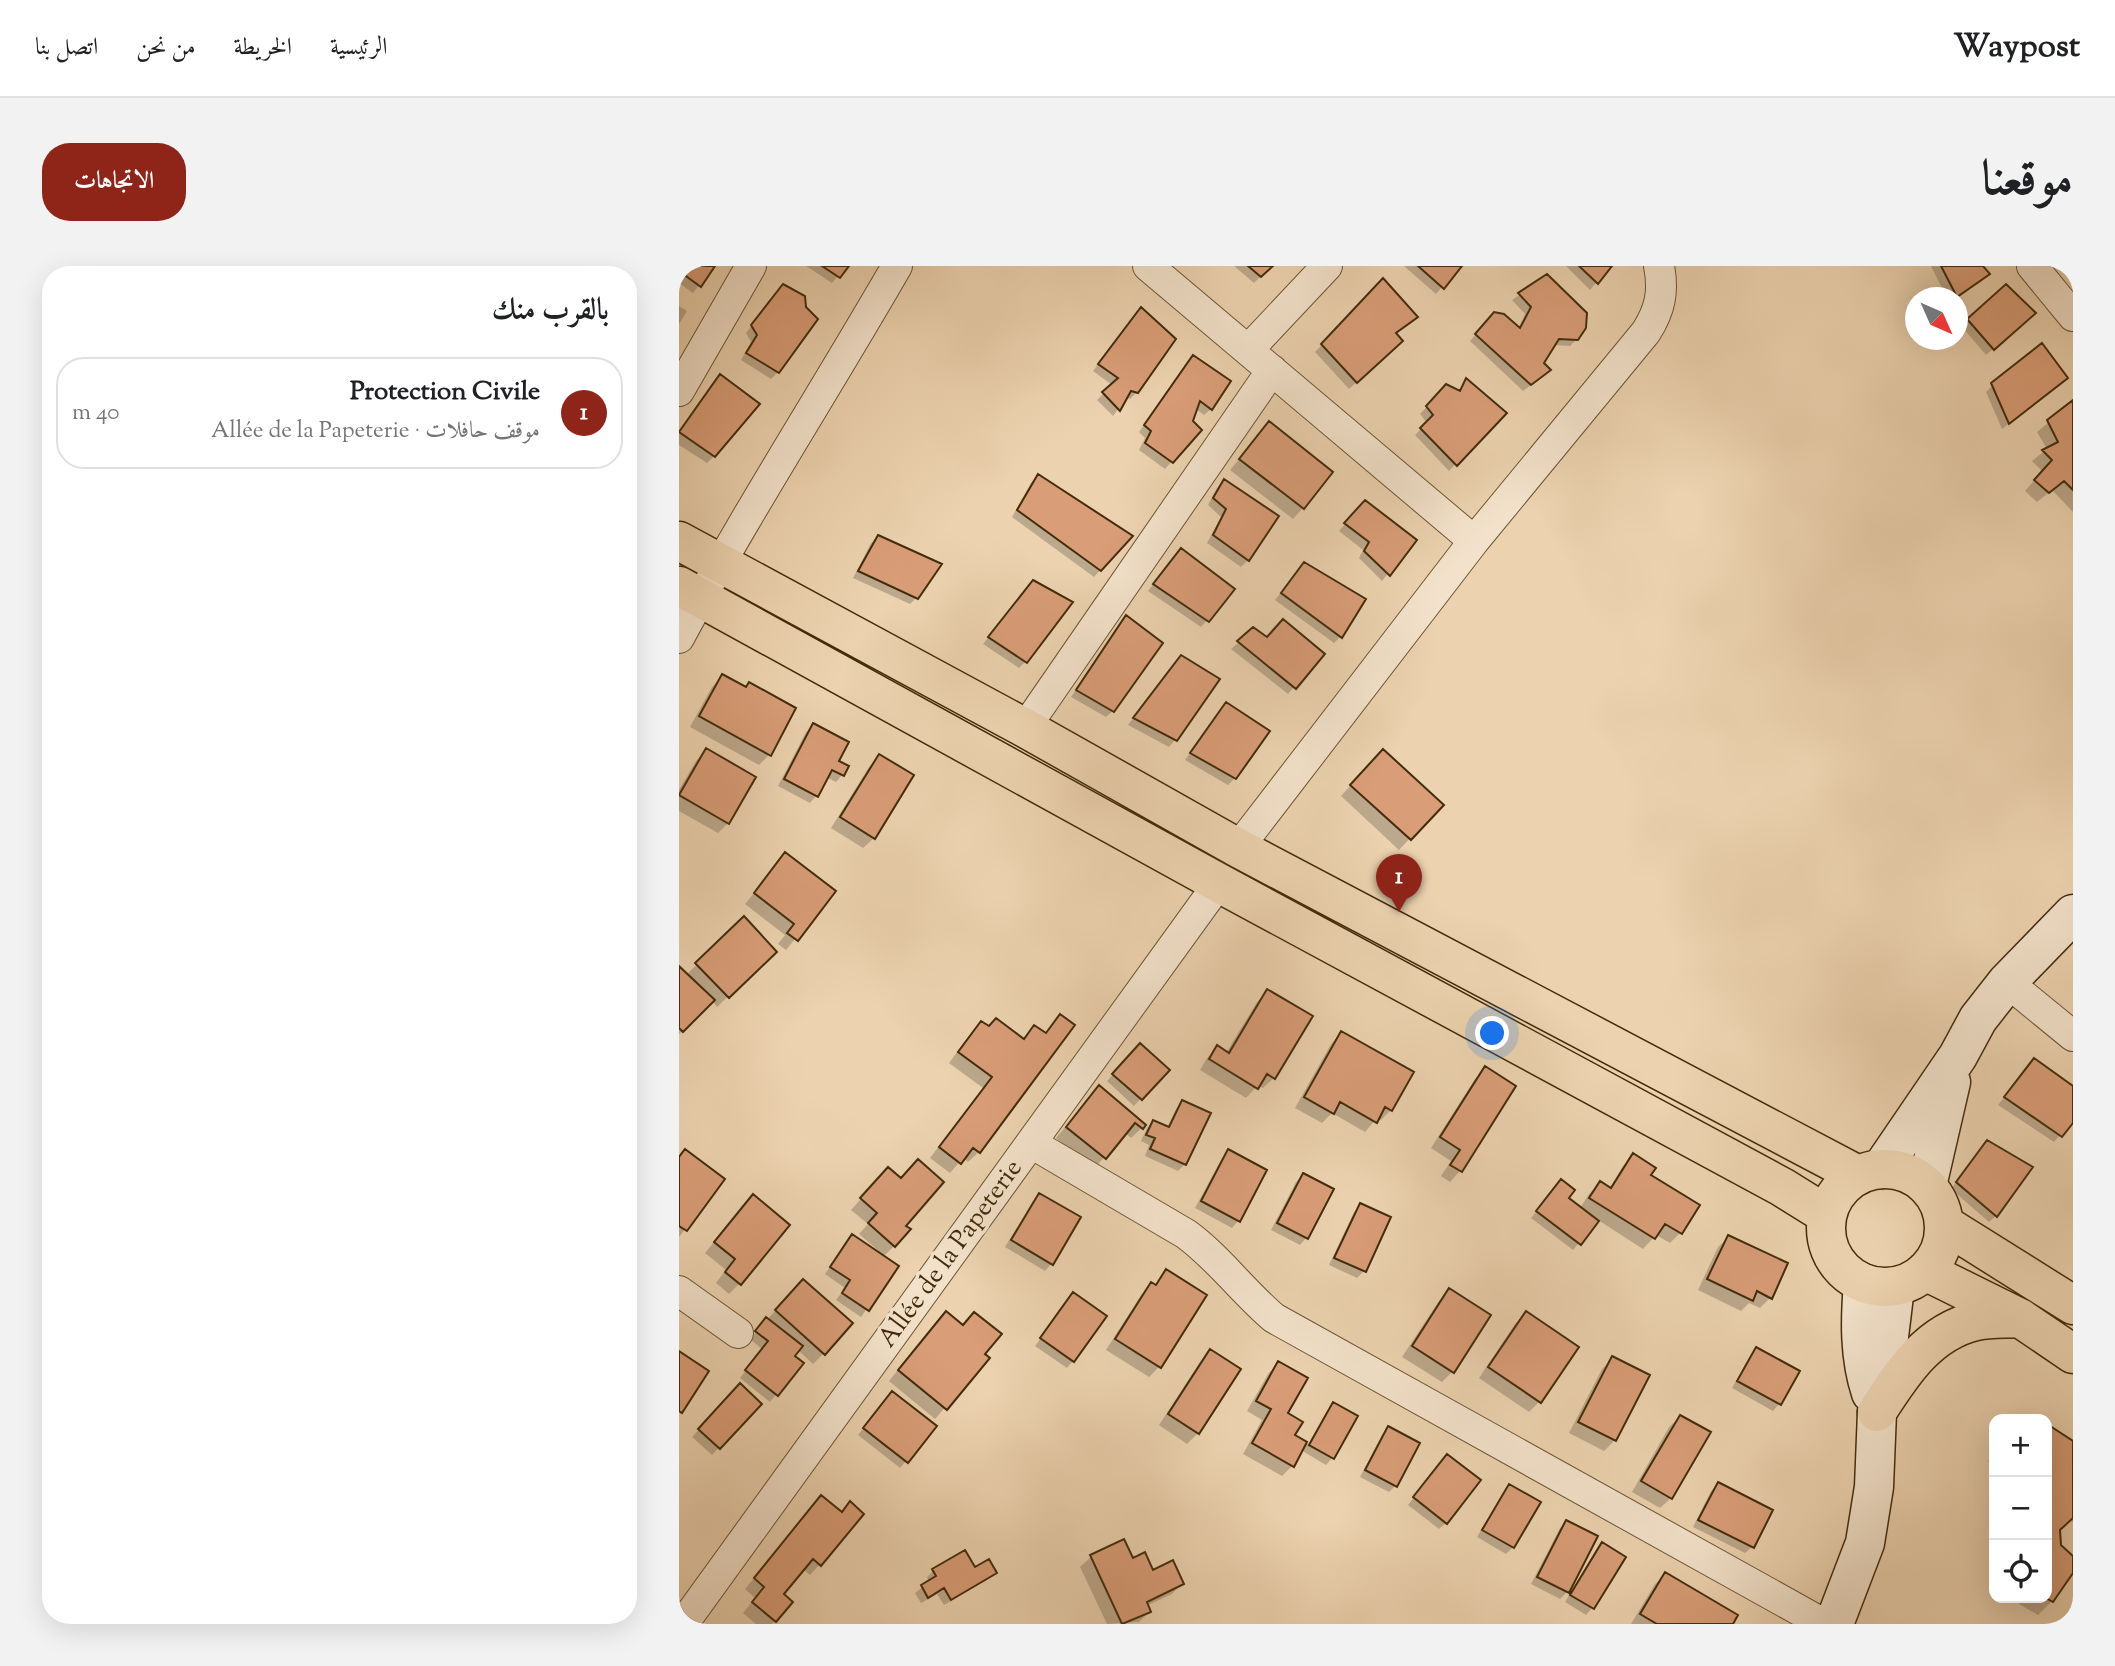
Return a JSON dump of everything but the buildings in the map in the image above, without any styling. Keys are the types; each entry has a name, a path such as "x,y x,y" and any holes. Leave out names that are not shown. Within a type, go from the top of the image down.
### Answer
{"main road":[{"path":"679,541 1025,727 1238,848 1870,1172 1906,1173 1927,1186 1939,1204 1944,1224 1939,1253 1894,1280 1860,1321 1863,1359 1877,1412 1874,1487 1865,1543 1834,1624"},
{"path":"690,592 1219,883 1782,1187 1827,1215"},
{"path":"2073,914 2007,982 1978,1019 1958,1056 1870,1172 1841,1189 1832,1201 1827,1215 1825,1236 1832,1255 1848,1275 1894,1280 2020,1318 2073,1354"},
{"path":"1927,1186 1958,1056"},
{"path":"1944,1224 2073,1305"},
{"path":"1877,1412 1915,1356 1934,1341 1959,1326 1977,1320 2020,1318"}],"street":[{"path":"679,391 751,266"},
{"path":"679,638 690,592 719,563 897,266"},
{"path":"1148,266 1474,541"},
{"path":"1248,350 1327,266"},
{"path":"1238,848 1474,541 1646,332 1657,315 1661,300 1662,279 1658,266"},
{"path":"2032,266 2073,316"},
{"path":"1025,727 1272,370"},
{"name":"Allée de la Papeterie","path":"683,1624 1219,883"},
{"path":"2007,982 2073,1036"},
{"path":"1031,1143 1206,1248 1254,1301 1274,1318 1824,1624"},
{"path":"679,1291 738,1333"}],"place":[{"name":"Protection Civile","path":"1399,912"}]}
